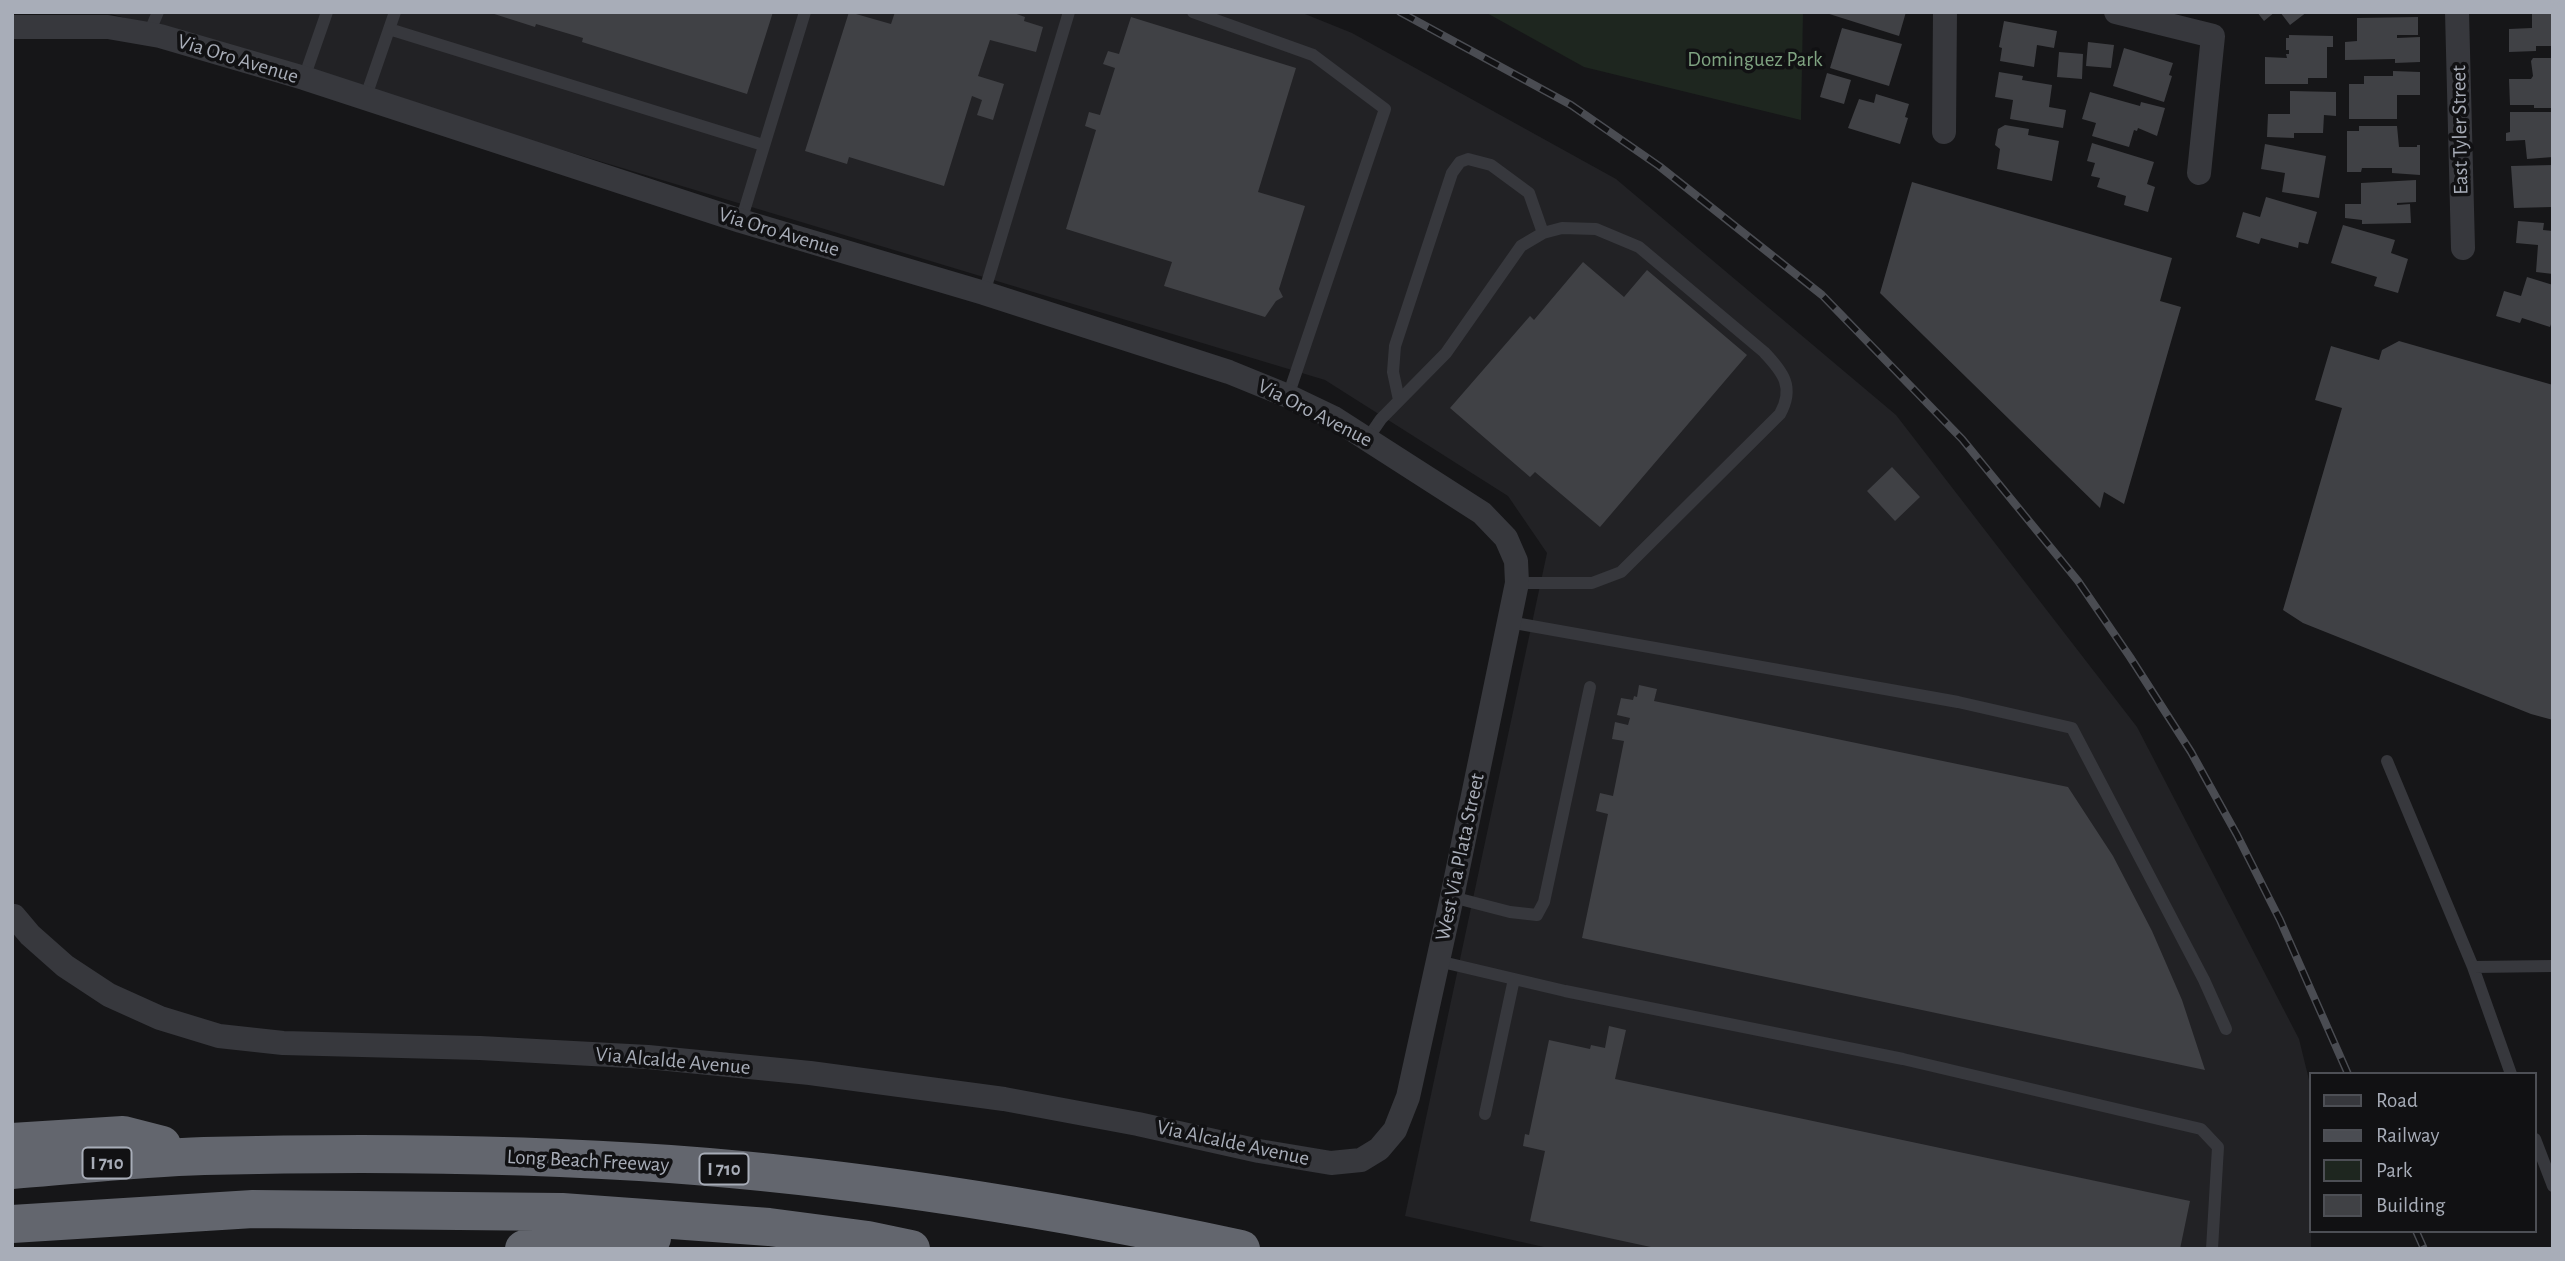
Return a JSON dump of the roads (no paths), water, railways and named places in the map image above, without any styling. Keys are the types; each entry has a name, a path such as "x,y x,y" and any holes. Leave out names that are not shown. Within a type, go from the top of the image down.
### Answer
{"highway":[{"path":"12,1142 123,1135 201,1156"},
{"name":"Long Beach Freeway","path":"12,1170 201,1156 326,1154 669,1164 819,1178 983,1200 1121,1223 1241,1249"},
{"path":"12,1224 253,1209 562,1213 769,1227 868,1240 911,1249"},
{"path":"524,1249 769,1227"}],"street":[{"path":"1944,132 1945,12"},
{"path":"2116,12 2213,36 2199,173"},
{"name":"East Tyler Street","path":"2457,12 2463,248"},
{"name":"Via Oro Avenue","path":"12,27 108,27 153,23 365,99 741,221 984,293 1229,372 1288,396 1368,438 1482,513 1506,538"},
{"name":"West Via Plata Street","path":"1361,1160 1379,1149 1395,1130 1408,1097 1517,583 1516,561 1506,538"},
{"name":"Via Alcalde Avenue","path":"13,916 65,966 108,995 160,1018 219,1036 283,1043 480,1048 648,1057 810,1073 1004,1099 1331,1163 1361,1160"}],"lane":[{"path":"304,78 327,12"},
{"path":"365,99 395,12"},
{"path":"741,221 805,12"},
{"path":"984,293 1069,12"},
{"path":"1193,12 1312,55 1385,109 1288,396"},
{"path":"389,29 763,145"},
{"path":"1399,400 1394,372 1395,346 1452,173 1460,162 1468,159 1491,165 1529,193 1543,233"},
{"path":"1368,438 1381,419 1446,353 1521,246 1543,233 1562,228 1596,229 1639,247 1764,352 1777,366 1787,382 1787,401 1780,414 1621,572 1592,583 1517,583"},
{"path":"1510,622 1958,702 2072,728 2204,980 2225,1029"},
{"path":"1452,897 1510,912 1537,915 1544,902 1590,687"},
{"path":"2387,761 2473,967 2510,1072"},
{"path":"1438,961 1903,1059 2202,1129 2218,1147 2212,1249"},
{"path":"2473,967 2553,966"},
{"path":"1485,1114 1514,979"},
{"path":"2537,1144 2553,1186"}],"railway":[{"path":"1400,12 1571,105 1659,166 1822,295 1962,439 2078,581 2191,752 2280,920 2347,1072"},
{"path":"2417,1233 2424,1249"}],"park label":[{"name":"Dominguez Park","path":"1755,60"}]}
